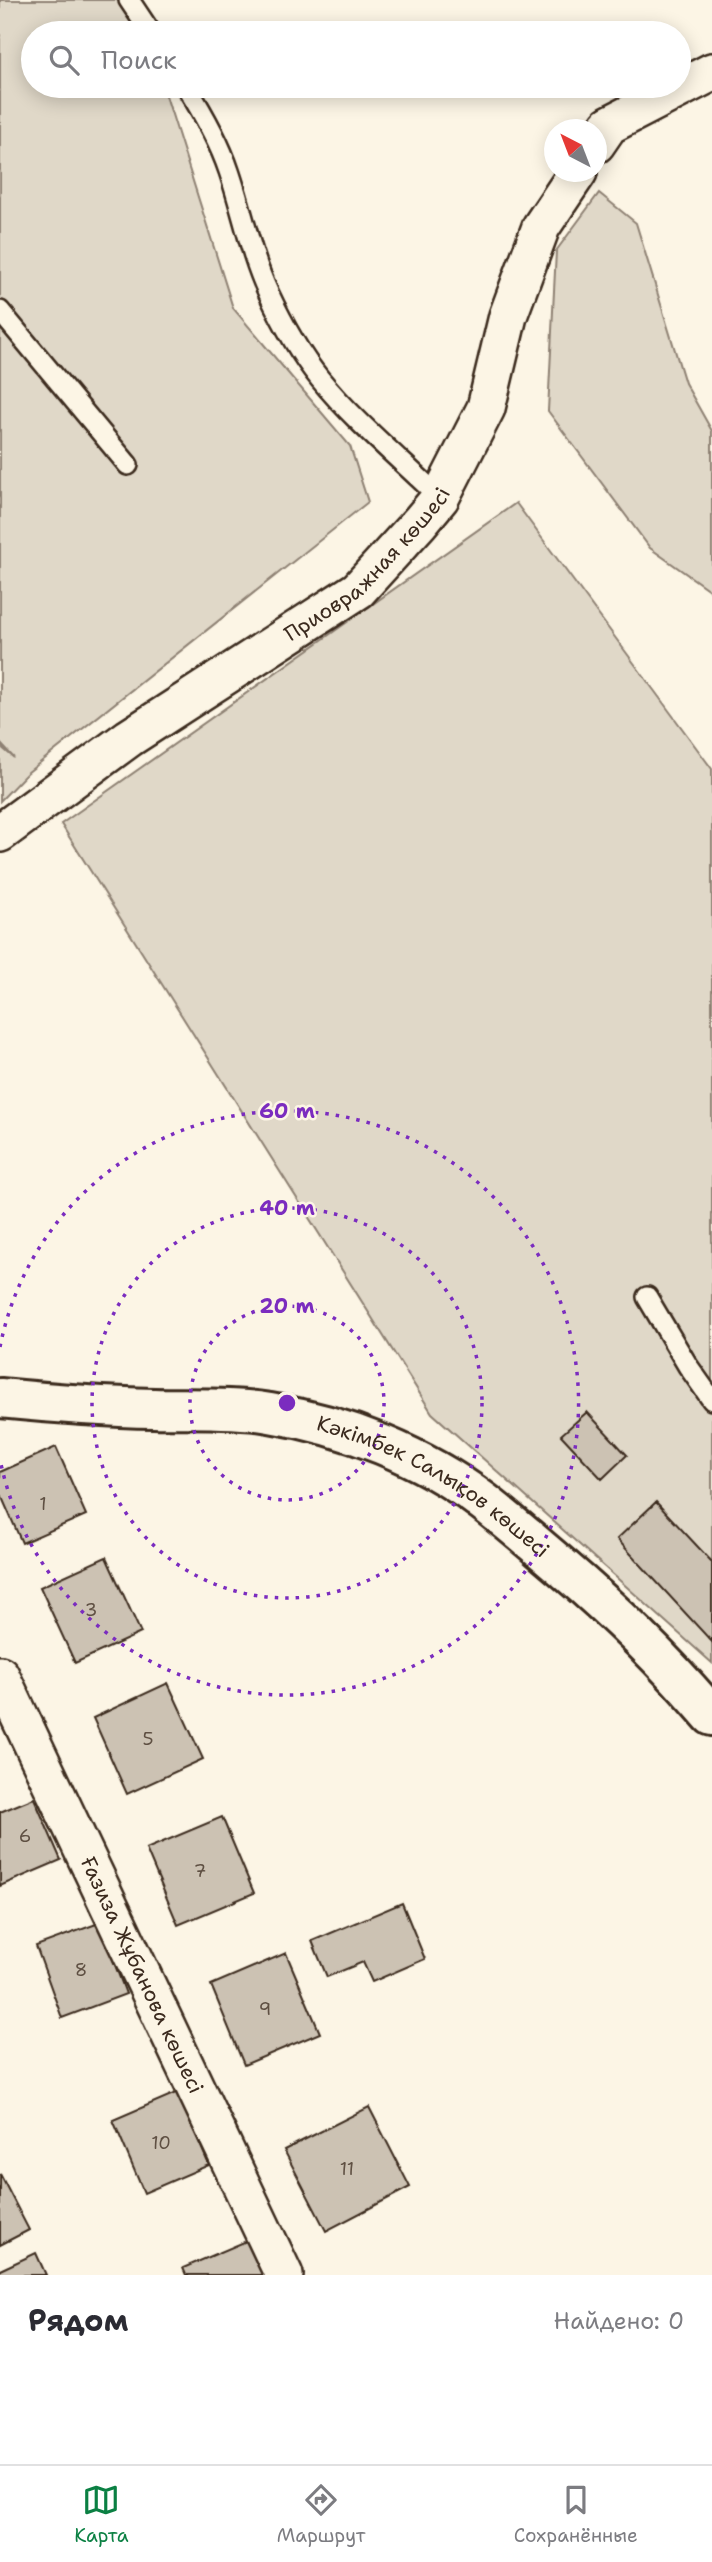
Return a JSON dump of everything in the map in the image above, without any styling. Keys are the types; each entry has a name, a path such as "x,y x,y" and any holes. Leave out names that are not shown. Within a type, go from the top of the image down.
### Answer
{"street":[{"path":"691,83 712,72"},
{"path":"607,128 661,98"},
{"name":"Приовражная көшесі","path":"0,833 129,738 358,590 440,498 486,408 508,316 541,227 571,182"},
{"name":"Кәкімбек Салықов көшесі","path":"0,1398 88,1407 269,1413 356,1435 404,1455 446,1477 483,1501 523,1534 603,1602 677,1675 712,1716"},
{"name":"Ғазиза Жұбанова көшесі","path":"0,1675 284,2275"}],"lane":[{"path":"130,0 143,21"},
{"path":"194,98 217,141 229,171 250,248 268,293 295,344 341,403 440,498"},
{"path":"0,311 128,465"},
{"path":"647,1297 688,1366 712,1400"}],"shaded area":[{"path":"0,0 123,0 134,21 21,21 21,98 167,98 233,308 350,446 368,502 27,773 0,801 0,746 14,758 0,743"},
{"path":"599,193 636,223 685,383 712,431 712,592 650,548 548,411 556,251"},
{"path":"516,503 712,769 712,1663 432,1413 61,824"}],"building":[{"path":"587,1412 627,1455 602,1479 561,1435"},
{"path":"56,1447 86,1515 22,1543 0,1493 0,1472"},
{"path":"656,1502 712,1562 712,1642 617,1539"},
{"path":"106,1557 141,1633 75,1663 40,1587"},
{"path":"168,1683 203,1759 127,1794 93,1718"},
{"path":"34,1798 61,1860 0,1886 0,1812"},
{"path":"222,1817 254,1893 178,1925 146,1849"},
{"path":"402,1903 425,1959 372,1982 363,1962 327,1977 312,1941"},
{"path":"99,1923 126,1994 62,2018 36,1946"},
{"path":"286,1953 320,2033 244,2065 211,1985"},
{"path":"178,2092 209,2165 144,2193 113,2120"},
{"path":"369,2107 410,2187 326,2231 284,2150"},
{"path":"0,2174 29,2230 0,2245"},
{"path":"251,2239 266,2275 186,2275 183,2268"},
{"path":"36,2253 46,2275 0,2275 0,2270"}]}
